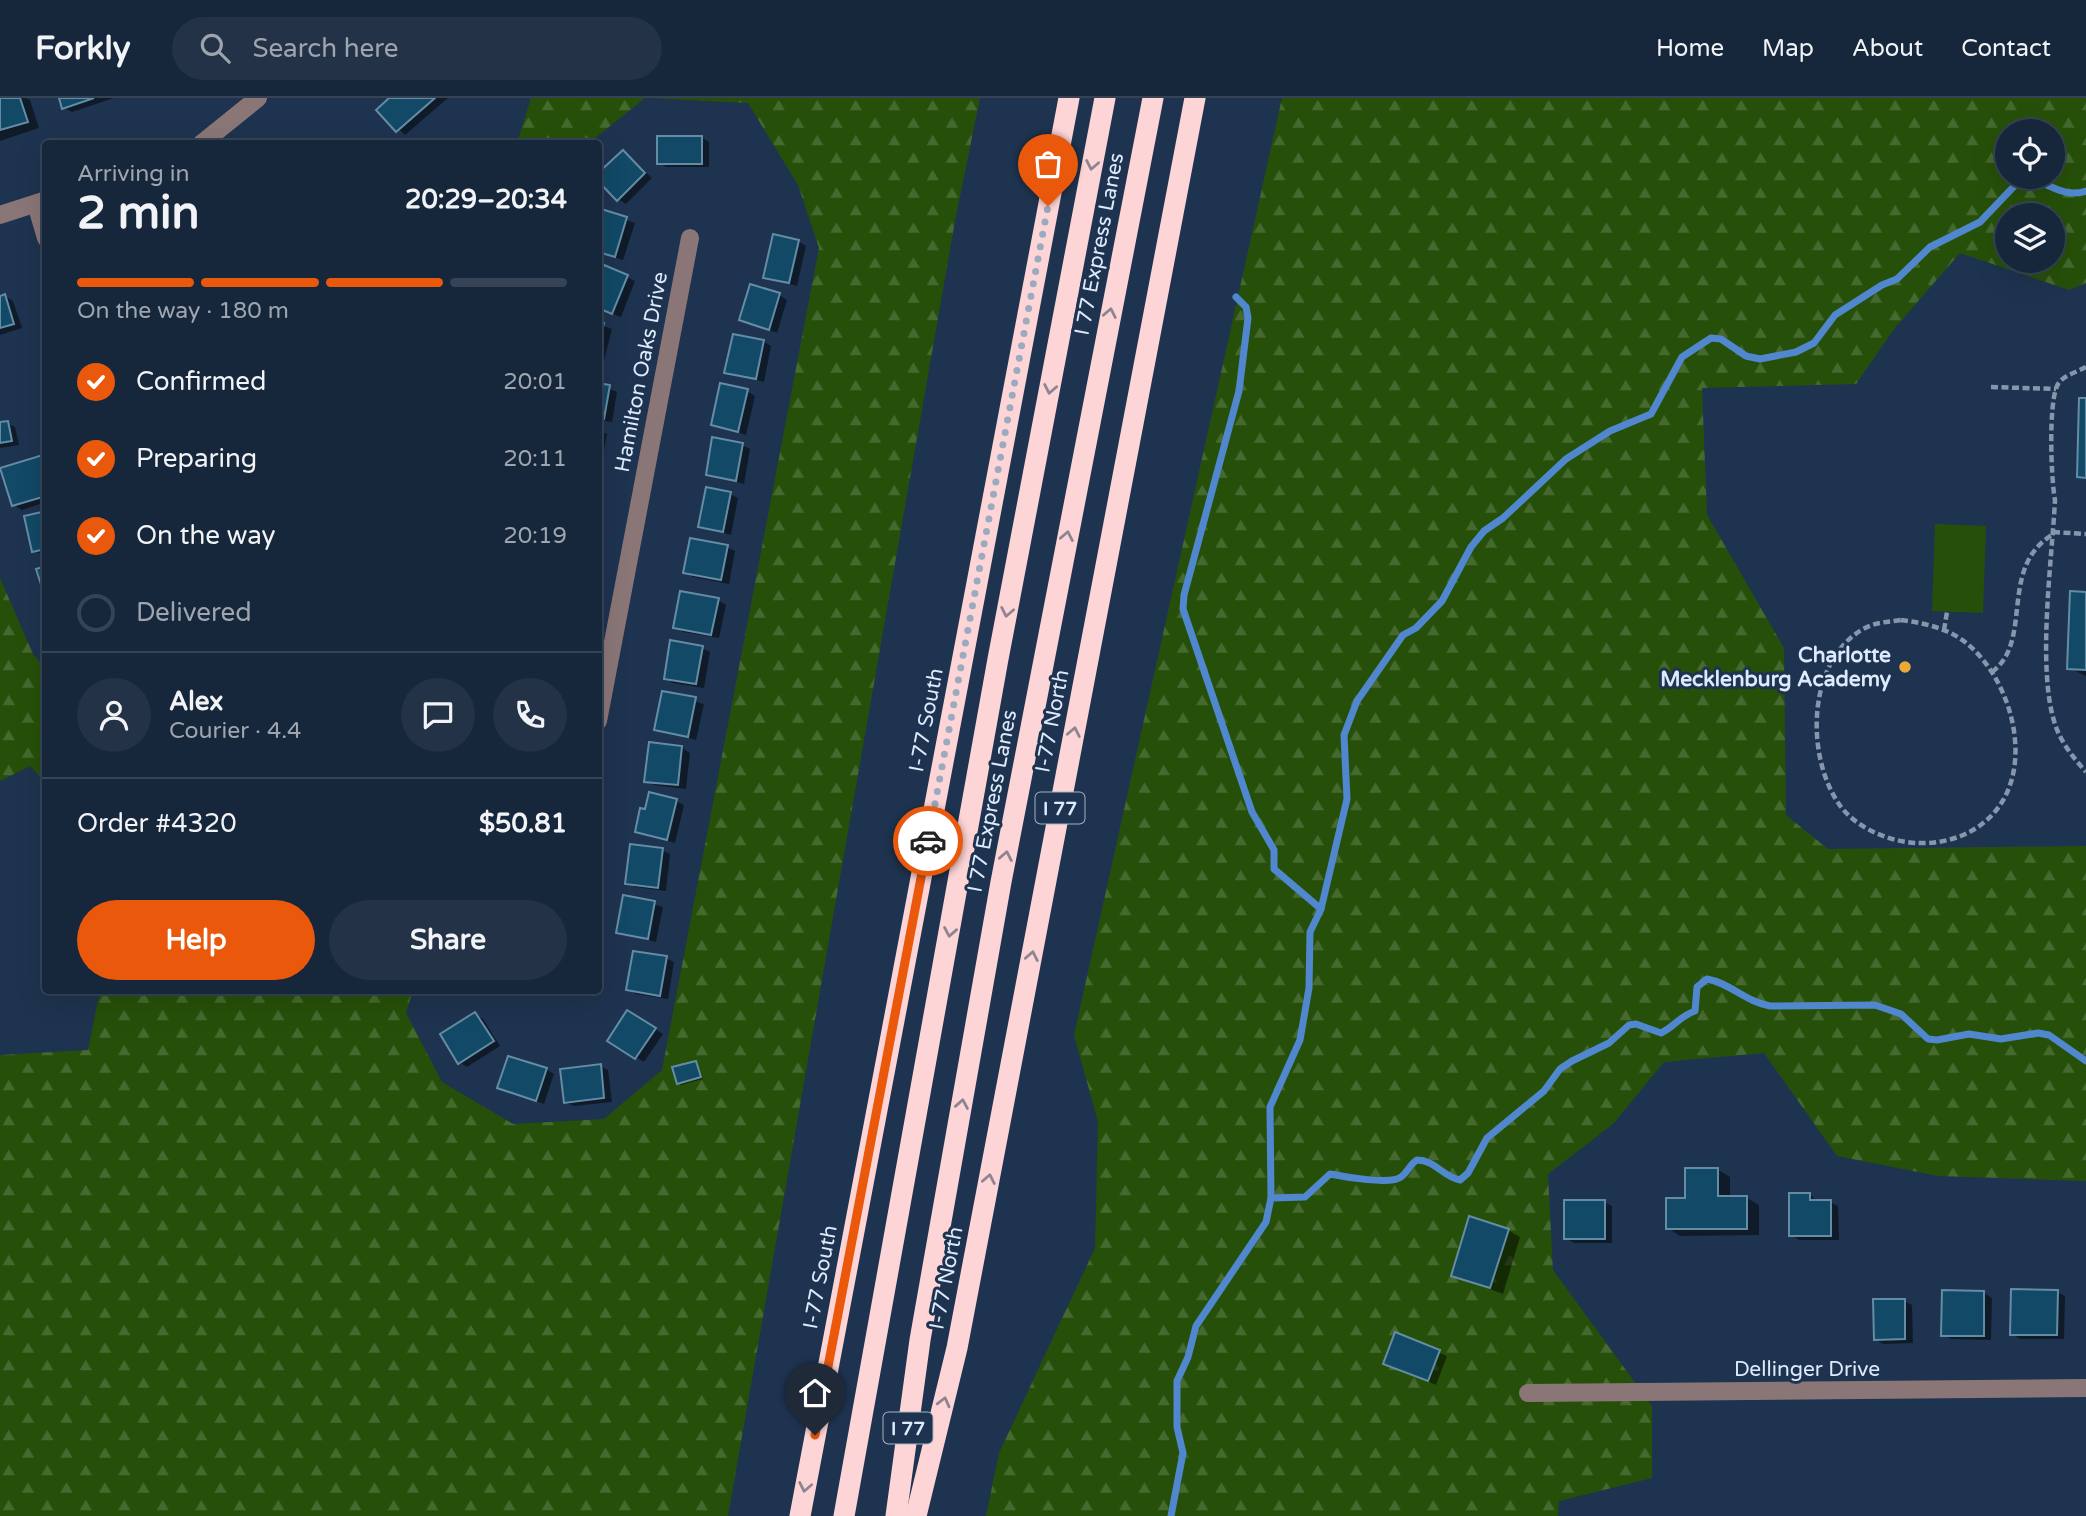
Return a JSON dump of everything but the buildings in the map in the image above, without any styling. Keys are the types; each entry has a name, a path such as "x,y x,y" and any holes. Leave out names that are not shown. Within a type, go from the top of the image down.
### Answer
{"highway":[{"name":"I-77 South","path":"800,1516 1069,98"},
{"name":"I 77 Express Lanes","path":"844,1516 998,659 1105,98"},
{"name":"I 77 Express Lanes","path":"896,1516 920,1340 1004,868 1153,98"},
{"name":"I-77 North","path":"916,1516 957,1348 1195,98"}],"street":[{"path":"206,140 258,98"},
{"path":"0,215 41,202"},
{"name":"Hamilton Oaks Drive","path":"602,700 690,238"},
{"name":"Dellinger Drive","path":"1528,1393 2086,1388"}],"path":[{"path":"2086,367 2065,377 2056,389 2051,474 2055,499 2046,666 2056,727 2069,752 2086,772"},
{"path":"1991,387 2056,389"},
{"path":"1993,672 2003,662 2010,645 2022,571 2044,540 2053,534 2086,534"},
{"path":"1944,630 1947,612"},
{"path":"1920,622 1944,630 1965,642 1993,672 2011,712 2015,735 2014,759 2005,794 1983,824 1960,837 1931,844 1906,842 1884,836 1859,823 1840,806 1827,780 1819,752 1818,723 1825,676 1846,644 1863,629 1878,623 1920,622"}],"green space":[{"path":"531,98 645,98 593,140 518,140"},
{"path":"649,98 980,98 955,221 728,1516 0,1516 0,1055 88,1050 99,994 412,994 406,1013 442,1082 513,1124 604,1119 662,1070 819,248 798,185 748,103"},
{"path":"1282,98 2086,98 2086,283 2069,290 2019,273 2065,273 2065,203 1995,203 1995,265 1960,253 1894,329 1856,384 1702,388 1707,515 1784,648 1786,815 1828,849 2086,846 2086,1181 1938,1176 1837,1156 1764,1053 1664,1062 1613,1124 1548,1174 1553,1270 1652,1406 1652,1478 1559,1501 1558,1516 986,1516 999,1453 1095,1248 1098,1122 1074,1035"},
{"path":"1935,524 1986,526 1983,613 1932,611"},
{"path":"0,578 33,654 42,664 42,779 30,766 0,781"}],"waterway":[{"path":"1171,1516 1183,1453 1177,1427 1177,1381 1188,1357 1196,1326 1266,1222 1271,1198 1270,1107 1300,1040 1309,988 1310,932 1321,909 1347,799 1344,735 1357,701 1403,635 1416,628 1442,601 1471,547 1484,531 1503,518 1566,459 1610,431 1651,414 1682,357 1711,338 1721,339 1746,356 1760,359 1796,352 1814,343 1835,315 1882,285 1897,279 1930,247 1980,222 2021,179 2038,181 2068,193 2086,191"},
{"path":"1236,297 1246,307 1248,318 1239,391 1184,595 1183,609 1252,812 1274,850 1274,869 1321,909"},
{"path":"1271,1198 1305,1197 1330,1174 1367,1180 1396,1179 1417,1160 1429,1163 1460,1180 1468,1173 1487,1138 1544,1091 1560,1069 1609,1043 1629,1025 1636,1024 1661,1033 1666,1030 1695,1011 1697,987 1707,979 1723,984 1753,1001 1770,1006 1875,1005 1901,1014 1928,1039 1969,1034 2001,1039 2038,1033 2049,1035 2086,1061"}],"way so far":[{"path":"928,841 1048,206"}],"place":[{"name":"Charlotte Mecklenburg Academy","path":"1905,667"}],"route":[{"path":"815,1435 928,841"}]}
